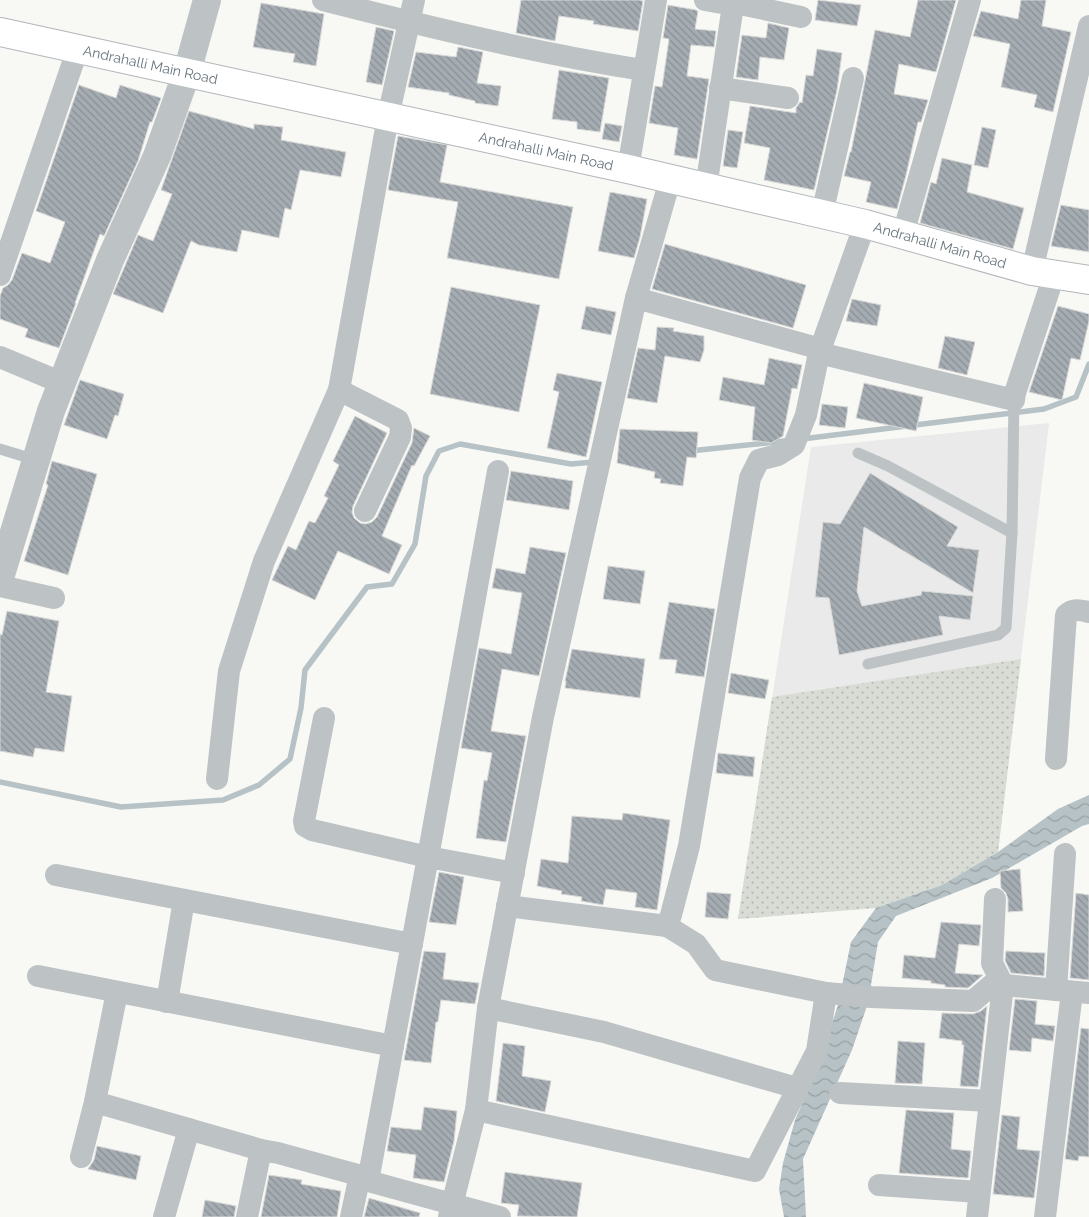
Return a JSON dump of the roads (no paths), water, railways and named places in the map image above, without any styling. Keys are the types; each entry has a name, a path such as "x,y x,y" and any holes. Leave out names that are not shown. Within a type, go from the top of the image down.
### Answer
{"main road":[{"name":"Andrahalli Main Road","path":"0,32 628,169 865,224 1043,273 1089,280"}],"street":[{"path":"0,578 51,411 110,260 157,156 187,72 207,0"},
{"path":"323,0 409,22 574,59 643,70"},
{"path":"217,779 229,671 264,561 339,390 388,117 414,0"},
{"path":"628,169 656,0"},
{"path":"705,0 733,5 740,4 801,17"},
{"path":"903,234 970,0"},
{"path":"706,188 733,5"},
{"path":"636,298 820,351 1014,400 1014,393 1043,273 1089,26"},
{"path":"0,275 78,48"},
{"path":"822,214 853,78"},
{"path":"720,88 788,98"},
{"path":"450,1211 476,1110 488,1008 543,717 636,298 670,180"},
{"path":"667,926 689,846 750,478 759,460 778,455 794,445 806,415 820,351 865,224"},
{"path":"0,357 62,383"},
{"path":"339,390 398,420 401,428 400,437 365,511"},
{"path":"351,1217 364,1177 393,1046 498,471"},
{"path":"0,586 54,598"},
{"path":"1056,759 1066,615 1075,609 1089,612"},
{"path":"324,718 304,821 305,826 312,830 428,857 514,872"},
{"path":"1045,1217 1072,992 1065,854"},
{"path":"56,875 412,944"},
{"path":"977,1217 1003,985 992,963 995,898"},
{"path":"167,1002 184,900"},
{"path":"508,906 667,926 696,944 715,970 841,995 973,1001 993,984 1072,992"},
{"path":"38,976 393,1046"},
{"path":"81,1157 95,1102 117,992"},
{"path":"476,1110 755,1171 817,1051 841,995"},
{"path":"488,1008 604,1032 797,1088"},
{"path":"840,1093 990,1101"},
{"path":"95,1102 261,1150 364,1177 368,1181 450,1211 500,1217"},
{"path":"164,1217 189,1129"},
{"path":"246,1217 261,1150"},
{"path":"879,1185 979,1192"}],"lane":[{"path":"868,664 998,635 1006,628 1012,533 1014,400"},
{"path":"0,449 36,460"},
{"path":"858,453 888,466 1012,533"}],"water":[{"path":"1089,795 1089,824 1082,826 992,878 896,916 878,942 868,1003 852,1050 803,1159 806,1217 784,1217 779,1189 783,1163 795,1120 816,1072 838,1005 851,942 876,908 942,885 998,852 1058,809"}],"waterway":[{"path":"802,439 1044,409 1076,397 1089,364"},
{"path":"690,451 785,441"},
{"path":"0,782 121,807 223,800 259,785 290,759 301,708 305,670 367,587 392,584 415,544 426,476 439,451 460,444 571,464 594,462"}]}
